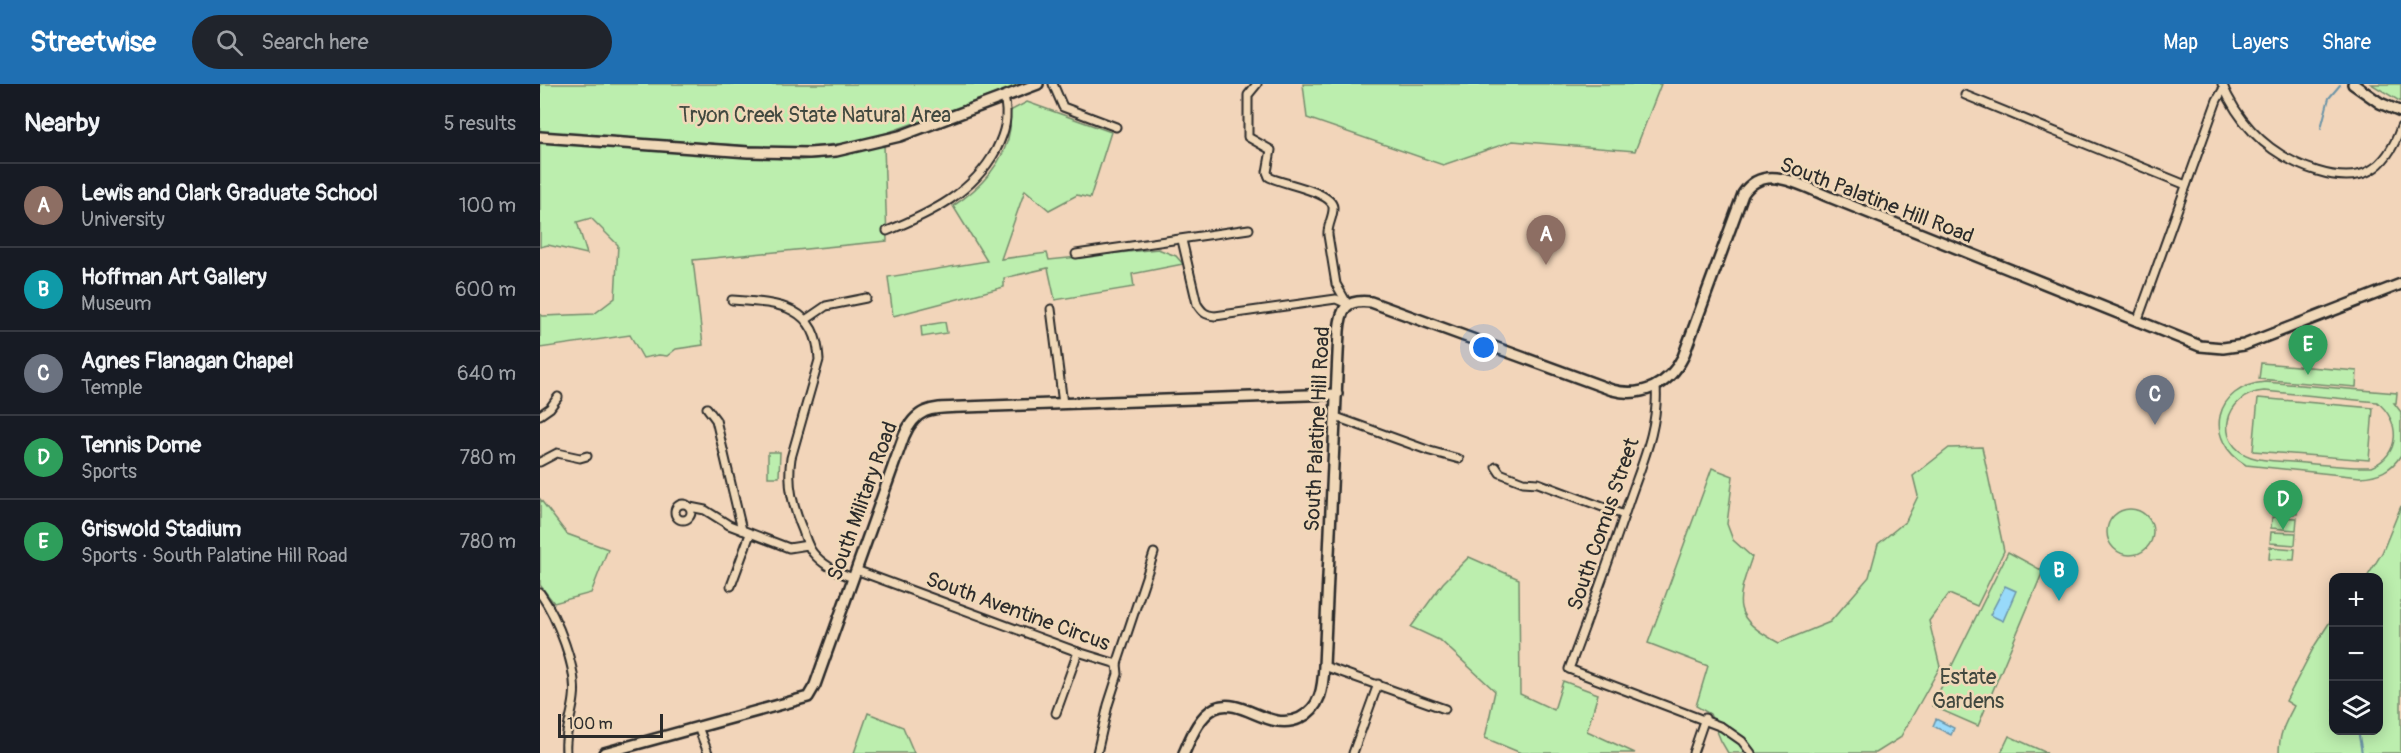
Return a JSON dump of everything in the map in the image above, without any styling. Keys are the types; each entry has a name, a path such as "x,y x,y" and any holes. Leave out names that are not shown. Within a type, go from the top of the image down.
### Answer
{"street":[{"path":"540,137 748,152 829,152 864,146 900,136 1038,84"},
{"path":"1053,84 1063,107 1116,127"},
{"path":"1257,84 1248,95 1247,134 1253,141 1268,146 1271,150 1267,176 1308,189 1332,203 1333,209 1328,228 1329,246 1336,284 1348,305"},
{"path":"2353,84 2375,100 2401,112"},
{"path":"2223,86 2242,117 2267,146 2293,163 2328,174 2350,177 2373,169 2389,154 2401,127"},
{"path":"2137,322 2223,86"},
{"path":"1965,95 2186,185"},
{"path":"887,231 942,205 981,173 1003,135 1007,113 1004,97"},
{"name":"South Palatine Hill Road","path":"1184,753 1199,724 1216,708 1231,707 1276,722 1292,721 1303,716 1318,701 1323,685 1340,322 1348,305 1356,301 1371,302 1612,390 1629,393 1656,387 1669,377 1683,357 1743,194 1752,182 1763,177 1781,178 2195,345 2216,348 2254,342 2401,284"},
{"path":"1076,254 1249,229"},
{"path":"1182,240 1197,304 1205,314 1215,316 1336,299 1348,305"},
{"path":"807,319 826,306 866,298"},
{"path":"690,507 705,510 750,534 789,548 808,545 794,511 789,472 819,360 819,349 807,319 775,304 732,300"},
{"path":"1051,309 1063,404"},
{"name":"South Comus Street","path":"1656,387 1657,416 1600,588 1569,669 1705,718"},
{"name":"South Military Road","path":"604,753 808,697 815,686 904,436 910,422 927,410 1337,394"},
{"path":"540,415 550,408 558,397"},
{"path":"707,408 716,420 742,530"},
{"path":"1336,417 1430,451 1459,459"},
{"path":"540,462 557,453 578,458 586,456"},
{"path":"1496,467 1500,473 1521,481 1538,483 1624,515"},
{"path":"731,585 750,534"},
{"name":"South Aventine Circus","path":"808,545 820,560 854,574 1117,664 1118,674 1097,753"},
{"path":"1117,664 1154,553"},
{"path":"540,593 562,635 574,685 575,696 566,734 566,753"},
{"path":"1056,713 1078,652"},
{"path":"1324,666 1445,709"},
{"path":"1353,753 1378,684"},
{"path":"1693,753 1705,718 1742,741 1751,753"},
{"path":"698,728 708,753"}],"green space":[{"name":"Tryon Creek State Natural Area","path":"540,84 1023,84 861,141 812,147 769,147 540,133"},
{"path":"1303,84 1661,84 1635,151 1513,141 1443,165 1307,118"},
{"path":"2371,84 2401,84 2401,102"},
{"path":"1027,102 1111,132 1090,198 1077,195 1049,210 1025,190 1001,259 1047,253 1049,260 1158,249 1176,256 1183,264 1132,274 1134,287 1055,300 1048,268 1004,278 1004,287 893,316 888,277 987,261 953,206 990,174 1003,153 1007,141 1010,111"},
{"path":"540,142 801,160 833,157 884,145 887,241 693,260 703,345 676,349 667,356 643,358 630,335 540,348 540,314 543,316 594,314 615,298 618,245 591,218 577,222 587,254 548,245 540,247"},
{"path":"945,322 947,333 922,337 921,326"},
{"path":"2261,363 2357,371 2356,387 2259,379"},
{"path":"2265,382 2397,393 2396,403 2394,403 2401,412 2401,455 2384,472 2360,477 2246,465 2232,454 2223,442 2219,428 2220,415 2225,403 2235,393 2248,386","holes":["2264,391 2377,402 2390,418 2394,428 2394,437 2388,454 2381,462 2371,467 2271,461 2251,457 2239,451 2231,442 2228,431 2228,420 2232,410 2240,401 2250,394"]},
{"path":"2258,398 2373,408 2369,460 2253,451"},
{"path":"1982,447 2004,551 1977,606 1949,594 1929,621 1940,667 1900,738 1876,753 1728,753 1710,714 1696,706 1708,666 1648,643 1712,468 1733,476 1727,524 1733,540 1752,557 1742,587 1741,608 1752,625 1779,643 1830,622 1869,577 1878,544 1906,521 1918,496 1913,476 1949,448"},
{"path":"768,452 780,452 779,477 768,477"},
{"path":"540,499 567,534 608,549 591,593 554,603 540,585"},
{"path":"2273,501 2298,502 2297,514 2272,513"},
{"path":"2401,506 2401,753 2279,753 2283,729 2294,706 2286,701 2329,623 2329,735 2383,735 2383,573 2370,573 2382,553"},
{"path":"2130,509 2146,516 2153,532 2146,548 2130,555 2114,548 2107,532 2114,516"},
{"path":"2272,517 2297,518 2296,530 2271,528"},
{"path":"2271,532 2296,533 2295,545 2270,543"},
{"path":"2270,547 2295,549 2294,560 2269,559"},
{"name":"Estate Gardens","path":"2008,552 2043,571 1978,726 1932,706"},
{"path":"1469,557 1519,579 1520,694 1554,710 1563,681 1598,694 1587,731 1635,753 1521,753 1485,738 1495,691 1441,641 1411,627 1443,583"},
{"path":"868,713 903,727 914,753 854,753"},
{"path":"2009,736 2047,753 2001,753"}],"water":[{"path":"2005,586 2016,591 2003,621 1990,615"},
{"path":"1936,719 1954,728 1951,735 1933,726"}],"waterway":[{"path":"2321,128 2329,98 2340,85"},
{"path":"2359,735 2362,753"}],"place":[{"name":"Lewis and Clark Graduate School","path":"1546,265"},
{"name":"Griswold Stadium","path":"2308,375"},
{"name":"Agnes Flanagan Chapel","path":"2155,425"},
{"name":"Tennis Dome","path":"2283,530"},
{"name":"Hoffman Art Gallery","path":"2059,601"}]}
